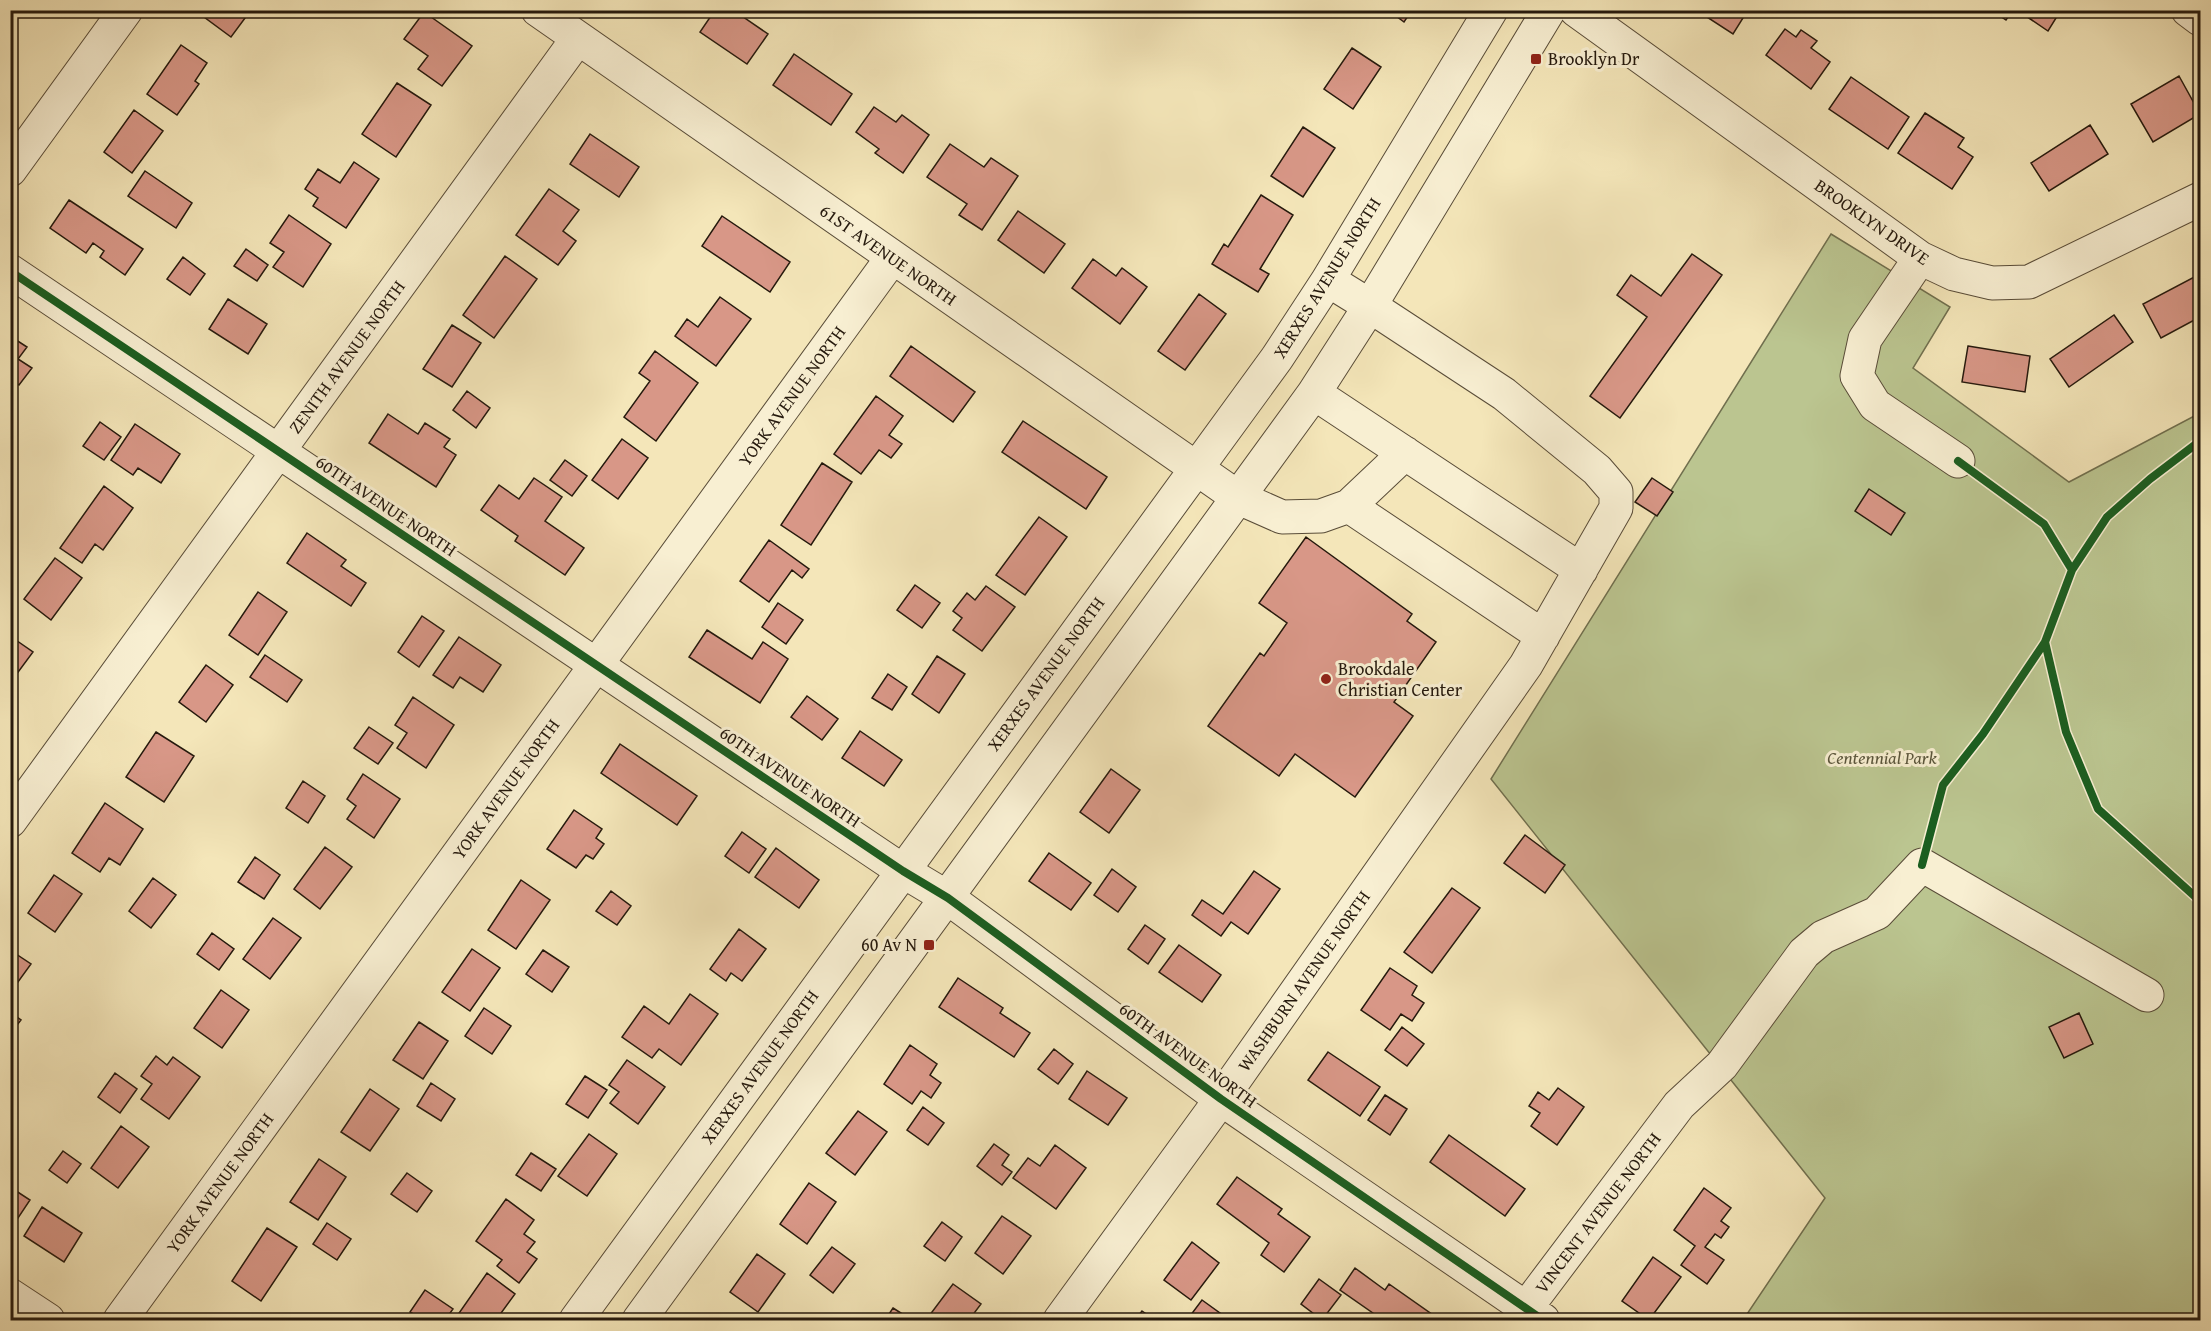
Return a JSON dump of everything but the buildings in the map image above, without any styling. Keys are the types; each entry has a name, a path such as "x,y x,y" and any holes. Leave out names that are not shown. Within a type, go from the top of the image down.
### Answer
{"street":[{"path":"10,170 126,10"},
{"name":"61ST AVENUE NORTH","path":"538,10 1239,498 1282,517 1321,516 1349,506"},
{"name":"XERXES AVENUE NORTH","path":"576,1320 1277,358 1328,280 1491,10"},
{"path":"639,1320 1314,393 1370,306 1549,10"},
{"name":"BROOKLYN DRIVE","path":"1576,10 1920,258 1954,274 1992,283 2029,282 2200,199"},
{"path":"2188,10 2200,19"},
{"name":"ZENITH AVENUE NORTH","path":"10,821 578,38"},
{"name":"YORK AVENUE NORTH","path":"120,1320 892,258"},
{"path":"1920,258 1865,339 1857,376 1875,405 1958,461"},
{"name":"60TH AVENUE NORTH","path":"10,271 596,666 903,871 948,898 1221,1099 1529,1316"},
{"name":"WASHBURN AVENUE NORTH","path":"1060,1320 1221,1099 1526,666 1616,508 1616,492 1597,470 1504,394 1328,280"},
{"path":"1314,393 1581,570"},
{"path":"1405,453 1349,506 1543,636"},
{"name":"VINCENT AVENUE NORTH","path":"1529,1316 1679,1106 1722,1065 1804,953 1823,938 1877,913 1922,865 2147,995"},
{"path":"10,1295 48,1320"}],"green space":[{"name":"Centennial Park","path":"1831,234 1950,307 1913,368 2069,482 2200,413 2200,1320 1743,1320 1825,1198 1491,779"}],"cycle path":[{"path":"10,271 903,871 948,898 1221,1099 1543,1320"},
{"path":"2072,570 2107,517 2150,479 2200,441"},
{"path":"1958,461 2044,524 2072,570 2045,642 2066,732 2098,809 2200,901"},
{"path":"1922,865 1943,785 1983,734 2045,642"}],"place":[{"name":"Brooklyn Dr","path":"1536,59"},
{"name":"Brookdale Christian Center","path":"1326,679"},
{"name":"60 Av N","path":"929,945"}]}
